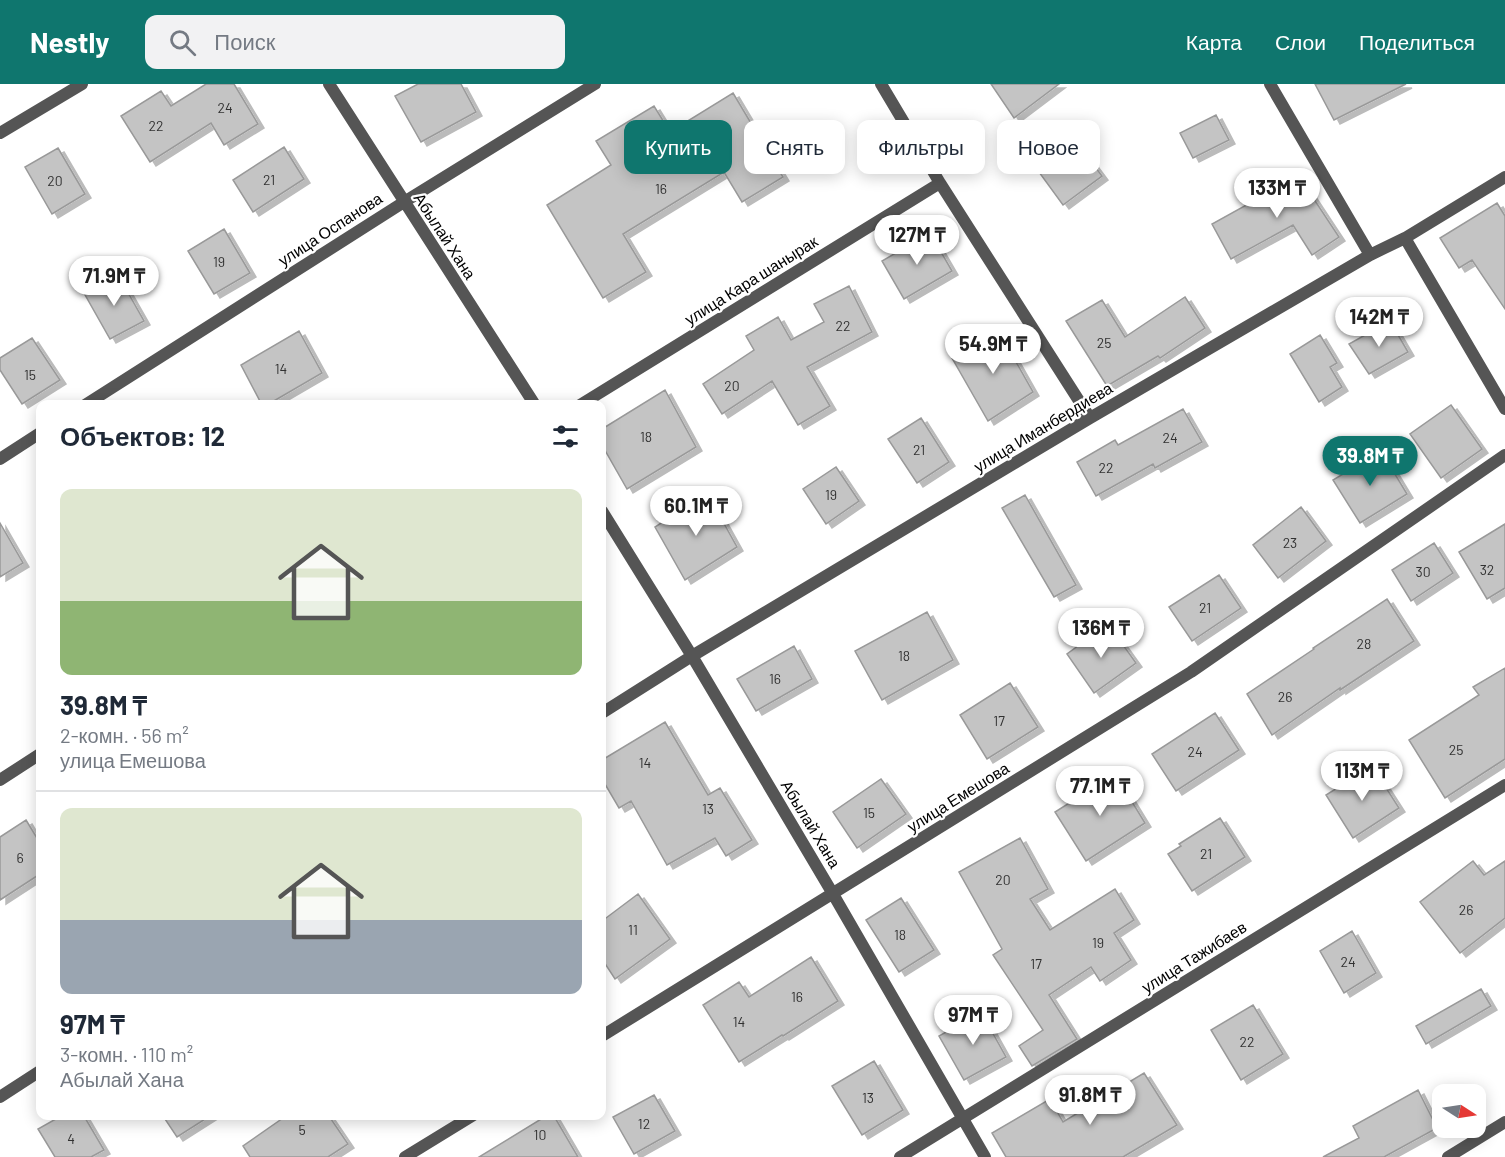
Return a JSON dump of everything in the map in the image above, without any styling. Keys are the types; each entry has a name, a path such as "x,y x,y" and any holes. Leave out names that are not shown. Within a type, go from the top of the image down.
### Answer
{"street":[{"path":"0,134 82,84"},
{"name":"Абылай Хана","path":"329,84 532,400"},
{"name":"улица Оспанова","path":"93,400 404,202 595,84"},
{"path":"881,84 940,183 1090,418"},
{"path":"1270,84 1370,255"},
{"name":"улица Иманбердиева","path":"606,710 692,656 1090,418 1370,255 1405,238 1505,177"},
{"name":"улица Кара шанырак","path":"588,400 940,183"},
{"path":"1405,238 1505,409"},
{"path":"0,459 36,436"},
{"name":"улица Емешова","path":"606,1034 1191,672 1505,455"},
{"name":"Абылай Хана","path":"606,517 692,656 834,894 985,1157"},
{"path":"0,780 36,757"},
{"name":"улица Тажибаев","path":"900,1157 1505,785"},
{"path":"0,1097 36,1074"},
{"path":"405,1157 465,1120"},
{"path":"1448,1157 1505,1122"}],"building":[{"path":"206,84 234,84 258,124 224,145 211,123 150,162 121,116 161,91 171,106"},
{"path":"418,84 461,84 476,112 421,142 395,96"},
{"path":"991,84 1059,84 1014,118"},
{"path":"1315,84 1406,84 1334,120"},
{"path":"733,93 749,120 744,120 744,174 781,174 783,177 742,202 725,174 732,174 732,120 689,120"},
{"path":"654,106 663,120 631,120"},
{"path":"1216,115 1229,140 1193,158 1180,133"},
{"path":"624,124 624,174 721,174 623,234 646,272 603,298 547,205 611,165 596,141"},
{"path":"284,147 304,179 253,212 233,180"},
{"path":"58,148 85,194 52,214 25,167"},
{"path":"1294,169 1339,237 1312,255 1293,225 1231,259 1212,224 1270,192 1267,187"},
{"path":"1100,173 1102,176 1063,205 1040,174"},
{"path":"1497,203 1505,216 1505,309 1472,260 1459,268 1440,238"},
{"path":"224,229 250,273 214,294 188,251"},
{"path":"930,233 952,271 904,299 882,261"},
{"path":"118,275 144,321 110,339 84,293"},
{"path":"849,286 872,332 807,367 830,406 798,425 772,381 722,414 703,384 754,350 746,336 778,317 791,340 824,322 814,304"},
{"path":"1185,297 1205,328 1160,358 1158,356 1107,386 1066,321 1102,300 1125,337"},
{"path":"1390,321 1408,352 1369,374 1349,344"},
{"path":"998,330 1033,392 988,421 952,358"},
{"path":"299,331 322,373 276,400 259,400 241,365"},
{"path":"1320,335 1337,363 1330,367 1342,387 1319,402 1290,354"},
{"path":"32,338 60,380 22,404 0,370 0,358"},
{"path":"665,390 696,447 627,489 606,452 606,427"},
{"path":"1451,405 1482,449 1441,478 1410,434"},
{"path":"1183,409 1202,442 1155,468 1153,464 1096,496 1077,462 1115,440 1118,445"},
{"path":"921,418 949,462 917,483 888,439"},
{"path":"1381,451 1407,494 1360,523 1333,480"},
{"path":"836,467 859,501 826,524 803,489"},
{"path":"707,493 737,547 685,580 655,527"},
{"path":"1025,495 1076,585 1054,597 1002,508"},
{"path":"1301,507 1326,541 1278,578 1253,545"},
{"path":"0,523 23,563 0,577"},
{"path":"1505,524 1505,588 1487,599 1459,552"},
{"path":"1434,543 1453,573 1411,601 1392,570"},
{"path":"1219,575 1241,608 1192,641 1169,607"},
{"path":"1387,599 1414,641 1272,735 1247,694"},
{"path":"927,612 953,660 882,700 855,651"},
{"path":"1108,624 1136,663 1094,693 1067,654"},
{"path":"794,646 812,679 756,711 737,679"},
{"path":"1505,668 1505,759 1445,798 1409,740 1479,695 1473,687"},
{"path":"1010,683 1038,727 987,759 960,715"},
{"path":"1215,713 1239,750 1176,791 1152,754"},
{"path":"665,722 708,795 720,788 752,840 726,856 715,838 667,865 631,801 619,808 606,786 606,758"},
{"path":"1372,766 1399,808 1353,838 1326,795"},
{"path":"1115,774 1145,823 1086,861 1055,812"},
{"path":"881,779 906,814 857,848 833,812"},
{"path":"1220,818 1245,857 1192,891 1168,854 1181,846 1179,844"},
{"path":"26,820 36,836 36,877 0,900 0,837"},
{"path":"1020,838 1048,889 1030,899 1050,930 1115,889 1134,920 1114,933 1131,960 1100,981 1091,967 1049,995 1077,1039 1032,1066 1019,1046 1043,1030 993,955 1002,949 959,872"},
{"path":"1473,861 1484,875 1505,861 1505,918 1460,953 1420,902"},
{"path":"638,894 670,939 615,979 606,965 606,918"},
{"path":"901,898 934,950 899,972 866,920"},
{"path":"1352,931 1376,973 1344,993 1320,951"},
{"path":"811,957 838,1001 739,1062 703,1005 739,982 749,997"},
{"path":"1481,989 1491,1006 1426,1044 1416,1026"},
{"path":"1253,1005 1283,1054 1241,1080 1211,1030"},
{"path":"981,1012 1006,1057 964,1080 939,1036"},
{"path":"874,1061 903,1110 862,1135 832,1086"},
{"path":"1144,1073 1177,1125 1123,1157 1006,1157 992,1133 1050,1099 1063,1122"},
{"path":"1418,1090 1432,1118 1432,1131 1384,1157 1323,1157 1359,1138 1353,1126"},
{"path":"654,1095 675,1131 634,1154 613,1117"},
{"path":"54,1120 86,1120 104,1150 91,1157 55,1157 38,1129"},
{"path":"166,1120 204,1120 177,1137"},
{"path":"280,1120 332,1120 348,1144 328,1157 250,1157 243,1146"},
{"path":"539,1120 556,1120 578,1157 479,1157"}]}
